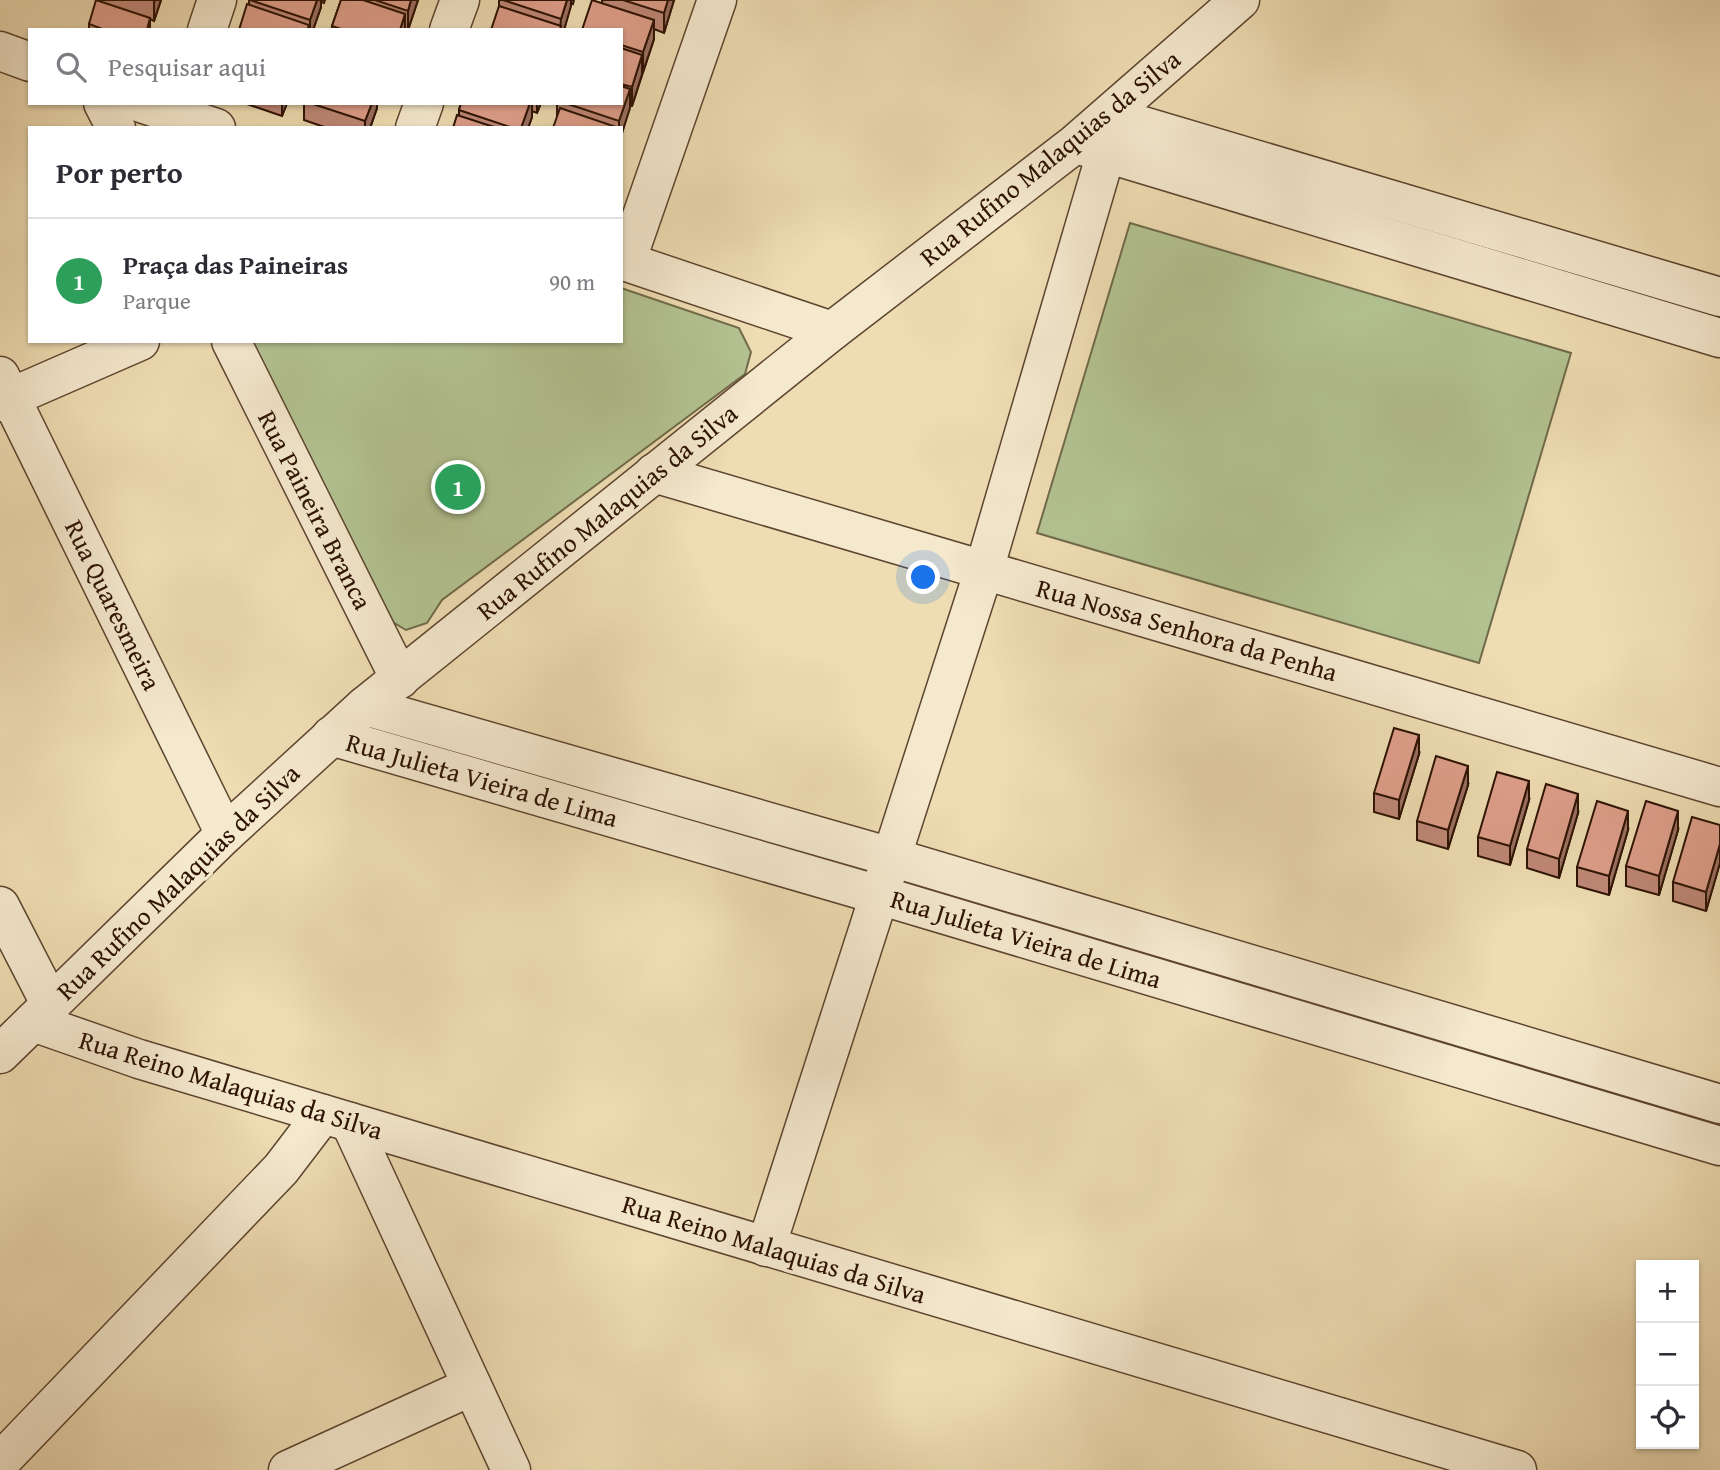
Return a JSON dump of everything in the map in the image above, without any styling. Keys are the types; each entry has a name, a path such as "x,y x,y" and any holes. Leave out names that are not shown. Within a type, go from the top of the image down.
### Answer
{"street":[{"path":"208,28 217,0"},
{"path":"450,28 460,0"},
{"path":"718,0 623,261 832,331"},
{"name":"Rua Rufino Malaquias da Silva","path":"0,1054 225,834 365,706 832,331 1097,137 1240,0"},
{"path":"0,51 28,61"},
{"path":"104,105 115,126"},
{"path":"152,105 179,110 212,126"},
{"path":"416,126 423,105"},
{"path":"1097,137 1720,297"},
{"path":"1097,137 1720,338"},
{"path":"766,1247 984,570 1097,137"},
{"path":"4,392 135,343"},
{"name":"Rua Paineira Branca","path":"232,343 400,679"},
{"name":"Rua Quaresmeira","path":"4,392 225,834"},
{"name":"Rua Nossa Senhora da Penha","path":"654,473 1720,787"},
{"name":"Rua Julieta Vieira de Lima","path":"365,706 891,857 1720,1104"},
{"name":"Rua Julieta Vieira de Lima","path":"331,736 879,895 1720,1146"},
{"path":"0,906 42,1014"},
{"name":"Rua Reino Malaquias da Silva","path":"42,1014 139,1059 1517,1470"},
{"path":"0,1462 281,1169 336,1118 472,1386 511,1470"},
{"path":"288,1470 472,1386"}],"green space":[{"path":"1130,223 1571,353 1479,663 1037,533"},
{"path":"623,289 739,328 751,352 745,374 442,600 427,623 406,630 391,621 248,343 623,343"}],"building":[{"path":"96,0 150,18 148,28 100,28 89,24"},
{"path":"250,0 317,0 310,20"},
{"path":"341,0 363,0 405,14 401,28 332,26"},
{"path":"375,0 411,0 408,11"},
{"path":"503,0 567,0 561,19"},
{"path":"592,0 654,20 643,52 623,46 623,28 583,28"},
{"path":"623,0 668,0 664,13"},
{"path":"247,4 309,25 308,28 240,28"},
{"path":"499,6 561,26 560,28 492,28"},
{"path":"623,49 642,55 632,87 623,85"},
{"path":"623,87 630,89 619,121 571,105 623,105"},
{"path":"316,105 371,105 365,121"},
{"path":"460,105 529,105 522,126 507,126 459,110"},
{"path":"560,108 613,126 554,126"},
{"path":"457,115 491,126 454,126"},
{"path":"1394,728 1419,735 1399,800 1374,793"},
{"path":"1436,756 1468,766 1448,830 1417,821"},
{"path":"1497,772 1529,781 1510,846 1478,837"},
{"path":"1546,784 1578,794 1559,859 1527,849"},
{"path":"1597,801 1628,811 1609,876 1577,867"},
{"path":"1646,801 1678,811 1659,876 1626,866"},
{"path":"1692,817 1720,825 1720,844 1706,892 1673,882"}],"place":[{"name":"Praça das Paineiras","path":"458,487"}]}
